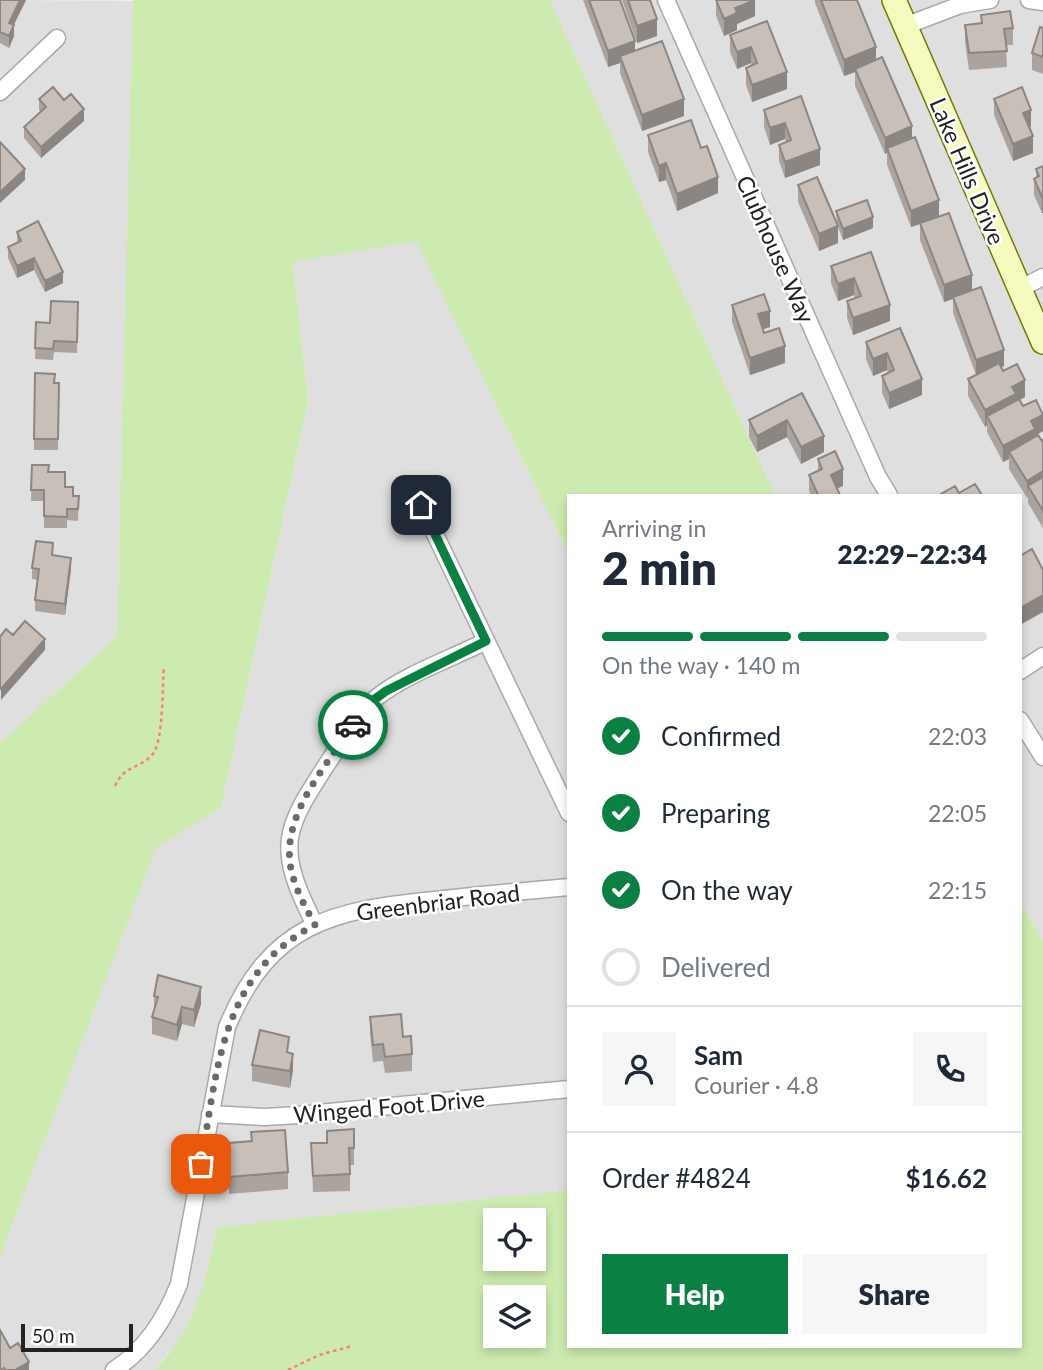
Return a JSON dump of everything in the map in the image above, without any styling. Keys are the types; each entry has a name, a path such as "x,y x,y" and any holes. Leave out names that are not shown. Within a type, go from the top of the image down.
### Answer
{"street":[{"name":"Clubhouse Way","path":"666,0 779,258 878,477 888,494"},
{"name":"Lake Hills Drive","path":"894,0 1043,342"},
{"path":"905,26 960,5 990,0"},
{"path":"1029,0 1043,2"},
{"path":"0,92 57,38"},
{"path":"1018,289 1043,277"},
{"path":"421,505 567,809"},
{"path":"315,925 293,880 289,858 293,822 305,799 359,717 375,699 400,683 486,641"},
{"path":"1022,670 1043,656"},
{"path":"1022,723 1043,757"},
{"name":"Greenbriar Road","path":"114,1370 148,1340 161,1323 179,1284 221,1051 236,1005 248,984 270,956 296,934 348,912 384,905 567,887"},
{"name":"Winged Foot Drive","path":"210,1114 265,1117 298,1115 567,1089"}],"path":[{"path":"115,786 124,770 148,758 155,750 164,667"},
{"path":"288,1370 319,1355 352,1346"}],"shaded area":[{"path":"0,0 134,1 117,636 0,743"},
{"path":"550,0 1043,0 1043,940 1022,905 1022,494 775,494"},
{"path":"416,240 567,551 567,1190 218,1227 208,1272 192,1319 179,1341 154,1370 0,1370 0,1257 156,847 221,808 308,401 293,262"}],"green space":[{"path":"133,0 550,0 775,494 567,494 567,551 416,241 293,262 308,401 221,808 156,848 0,1257 0,743 117,636"},
{"path":"1022,905 1043,940 1043,1370 154,1370 168,1355 189,1321 208,1266 217,1227 567,1190 567,1348 1022,1348"}],"building":[{"path":"0,0 20,0 9,23 14,25 9,36 0,32"},
{"path":"589,0 620,0 635,41 608,51"},
{"path":"628,0 650,0 657,19 637,26"},
{"path":"716,0 755,0 735,8 737,13 724,19"},
{"path":"821,0 857,0 876,47 844,60"},
{"path":"1010,11 1013,28 1004,29 1007,51 969,53 965,25 982,23 981,15"},
{"path":"767,21 787,72 752,85 746,68 757,63 751,47 737,52 730,35"},
{"path":"1040,27 1043,28 1043,57 1032,53"},
{"path":"662,41 684,99 642,115 620,56"},
{"path":"882,57 912,126 885,138 855,69"},
{"path":"53,87 64,100 71,94 84,109 41,147 24,127 46,107 39,99"},
{"path":"1022,87 1031,110 1023,113 1033,136 1013,144 994,99"},
{"path":"801,96 820,149 785,162 779,145 791,140 785,123 770,128 764,110"},
{"path":"691,120 701,148 707,146 718,177 677,194 666,163 659,166 648,135"},
{"path":"915,137 939,200 911,211 887,148"},
{"path":"0,142 25,169 0,192"},
{"path":"1043,166 1042,197 1034,179 1039,176 1036,169"},
{"path":"817,177 838,226 819,234 798,185"},
{"path":"867,200 873,217 843,229 836,211"},
{"path":"949,213 972,275 944,285 920,223"},
{"path":"38,221 63,272 45,281 34,258 17,266 8,247 21,241 17,232"},
{"path":"871,252 890,305 853,318 847,301 861,296 854,278 838,284 831,266"},
{"path":"981,287 1004,350 976,360 953,297"},
{"path":"764,294 770,311 758,314 764,333 779,328 785,346 750,358 732,305"},
{"path":"51,301 78,302 77,342 54,341 53,349 35,348 36,322 50,323"},
{"path":"900,328 922,379 889,393 882,376 894,370 887,353 873,359 866,342"},
{"path":"999,363 1003,371 1017,364 1025,380 1012,387 1016,394 985,410 968,379"},
{"path":"35,373 55,374 54,383 59,383 58,439 34,439"},
{"path":"802,393 824,436 801,447 787,420 757,436 749,420"},
{"path":"1019,399 1023,406 1036,400 1043,415 1031,421 1035,429 1003,446 987,416"},
{"path":"1038,435 1043,440 1043,471 1027,481 1009,452"},
{"path":"835,451 843,469 831,475 840,494 818,494 809,475 822,469 818,459"},
{"path":"32,465 49,465 48,472 65,472 65,487 73,487 73,496 79,496 78,509 67,509 67,517 44,516 44,490 31,490"},
{"path":"1043,477 1043,511 1028,486"},
{"path":"975,484 981,494 941,494 955,486 959,493"},
{"path":"36,541 53,543 52,555 71,558 65,604 35,600 39,569 32,568"},
{"path":"1032,549 1043,570 1043,595 1022,607 1022,555"},
{"path":"25,621 45,639 1,689 0,637 6,629 13,635"},
{"path":"158,975 201,987 194,1010 182,1007 177,1025 152,1017 158,997 154,996"},
{"path":"401,1014 403,1037 411,1036 412,1054 385,1057 383,1044 373,1045 370,1017"},
{"path":"260,1030 289,1037 287,1052 293,1054 290,1071 252,1065"},
{"path":"354,1129 354,1148 349,1148 350,1174 313,1176 311,1143 327,1143 327,1131"},
{"path":"285,1130 288,1172 229,1177 229,1143 252,1141 251,1132"},
{"path":"0,1330 10,1348 18,1343 29,1362 15,1370 0,1370"}],"way so far":[{"path":"201,1164 221,1051 236,1005 262,965 296,934 315,925 293,880 289,858 290,833 305,799 353,725"}],"route":[{"path":"353,725 375,699 386,691 486,641 421,505"}]}
